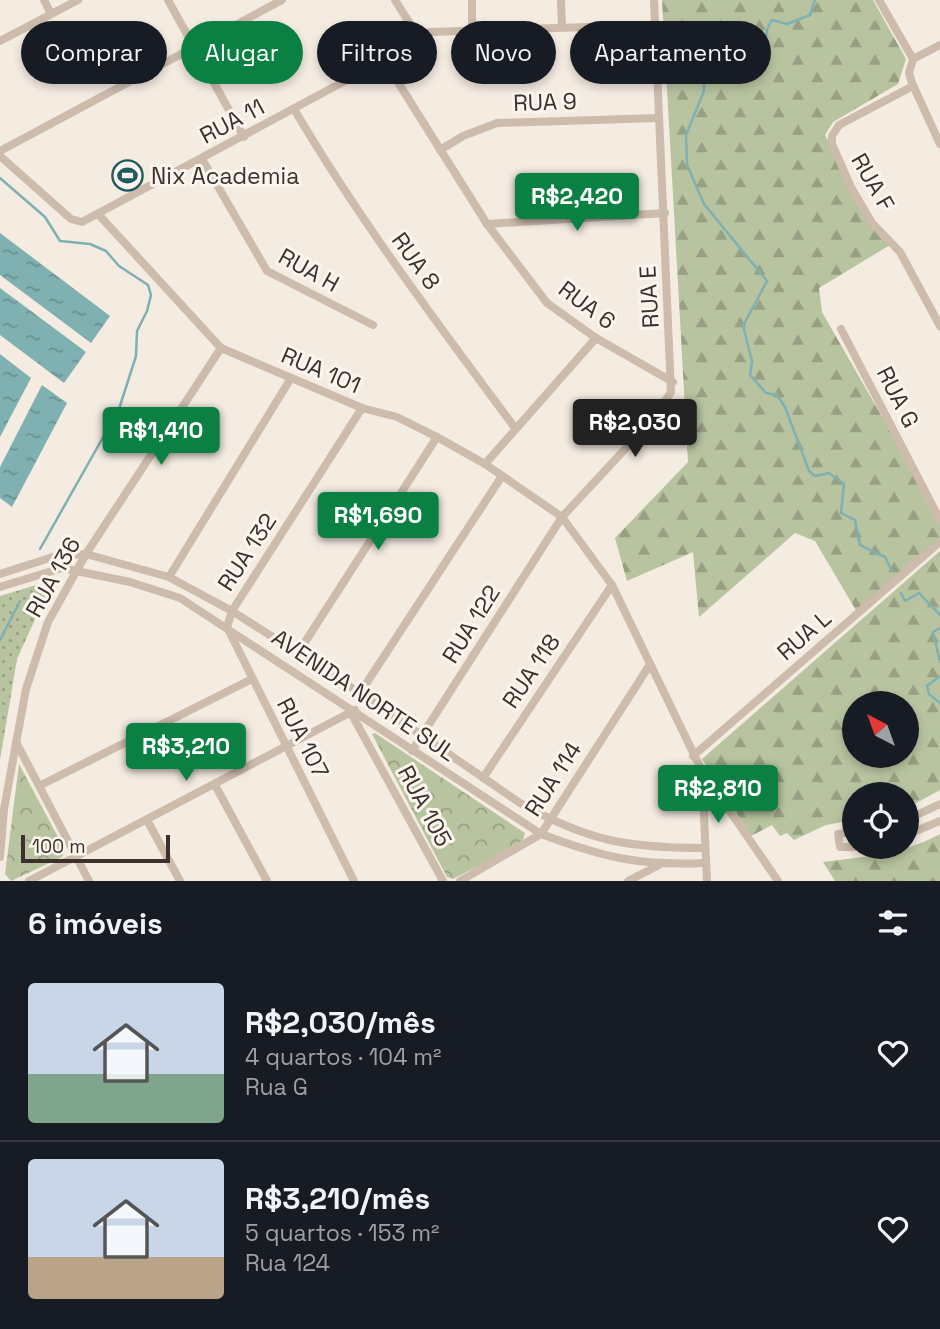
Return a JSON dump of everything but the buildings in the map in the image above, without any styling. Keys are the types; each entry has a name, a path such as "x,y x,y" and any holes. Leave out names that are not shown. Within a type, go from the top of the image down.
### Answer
{"street":[{"path":"44,0 51,14"},
{"path":"0,41 78,0"},
{"path":"168,0 181,22"},
{"path":"242,21 282,0"},
{"path":"395,0 408,21"},
{"path":"472,0 472,21"},
{"path":"561,0 562,27"},
{"name":"RUA E","path":"654,0 654,21"},
{"path":"878,0 914,59"},
{"path":"556,27 570,27"},
{"path":"940,45 914,59 909,73 940,144"},
{"path":"99,215 82,222 71,219 0,153 181,54"},
{"path":"216,84 244,136"},
{"name":"RUA 11","path":"99,215 340,84"},
{"name":"RUA 6","path":"399,84 488,224 547,303 596,338 673,382"},
{"name":"RUA E","path":"657,84 673,382"},
{"name":"RUA F","path":"913,86 839,125 832,136 832,144 851,187 872,223 900,252 940,326"},
{"name":"RUA 8","path":"294,109 333,174 398,270 515,428"},
{"name":"RUA 9","path":"440,150 463,136 497,123 658,118"},
{"name":"RUA H","path":"202,159 267,271 373,325"},
{"path":"488,224 664,213"},
{"name":"RUA 101","path":"99,215 221,348 362,408 397,417 485,464 562,517 612,585 693,756 778,881"},
{"name":"RUA G","path":"841,329 940,520"},
{"path":"485,464 596,338"},
{"name":"RUA 136","path":"0,857 2,810 38,646 76,570 221,348"},
{"path":"169,577 291,378"},
{"path":"562,517 666,403 673,382"},
{"name":"RUA 132","path":"232,611 362,408"},
{"path":"298,653 437,437"},
{"path":"360,693 502,476"},
{"name":"RUA 122","path":"412,751 424,737 562,517"},
{"name":"RUA L","path":"693,756 940,542"},
{"name":"AVENIDA NORTE SUL","path":"0,574 56,556 86,554 169,577 232,611 298,653 483,778 549,819 616,844 704,848"},
{"name":"AVENIDA NORTE SUL","path":"0,587 62,568 180,598 541,834 595,854 659,865 705,863"},
{"name":"RUA 118","path":"483,778 612,585"},
{"path":"227,627 232,611"},
{"name":"RUA 107","path":"227,627 285,748 354,881"},
{"name":"RUA 114","path":"460,881 541,834 649,666"},
{"path":"317,688 328,674"},
{"path":"41,785 252,679"},
{"path":"29,881 353,712"},
{"name":"RUA 105","path":"353,712 443,881"},
{"path":"16,742 41,785 89,881"},
{"path":"702,771 707,881"},
{"path":"215,785 267,881"},
{"path":"919,814 940,804"},
{"path":"148,820 180,881"},
{"path":"919,830 940,821"},
{"path":"842,834 838,834 842,847"},
{"path":"628,881 659,865"}],"green space":[{"path":"662,0 873,0 906,59 898,84 833,122 825,135 873,225 890,245 819,288 822,312 940,518 940,539 857,612 815,541 795,533 699,617 693,552 627,581 615,538 688,462 667,84 771,84 771,21 663,21"},
{"path":"940,551 940,790 919,801 919,782 842,782 842,822 826,825 794,840 787,833 780,836 772,825 751,836 702,759"},
{"path":"53,580 17,659 0,760 0,596"},
{"path":"375,733 525,833 522,843 453,879 447,877 372,734"},
{"path":"19,764 65,850 62,857 11,881 5,874"},
{"path":"940,834 940,881 835,881 823,862 846,859 919,859 919,844"}],"water":[{"path":"0,233 110,316 91,343 0,275"},
{"path":"0,288 86,352 64,383 0,335"},
{"path":"0,354 31,378 0,437"},
{"path":"42,385 67,403 12,507 0,498 0,467"}],"waterway":[{"path":"815,0 810,15 787,24 772,20 767,32 764,55 758,67 751,59 754,47 745,41 715,44 704,63 704,91 686,135 687,165 704,204 767,281 743,326 752,361 750,375 766,393 777,395 785,407 809,471 815,476 829,473 844,484 841,513 855,520 860,545 885,557 892,571"},
{"path":"0,178 45,217 60,241 90,244 106,251 119,266 148,285 151,295 137,331 136,356 119,409 40,549"},
{"path":"901,593 905,601 919,593 940,615"},
{"path":"0,640 20,601"},
{"path":"940,628 933,632 940,662"},
{"path":"940,676 927,686 929,694 940,703"}],"place":[{"name":"Nix Academia","path":"128,176"}]}
